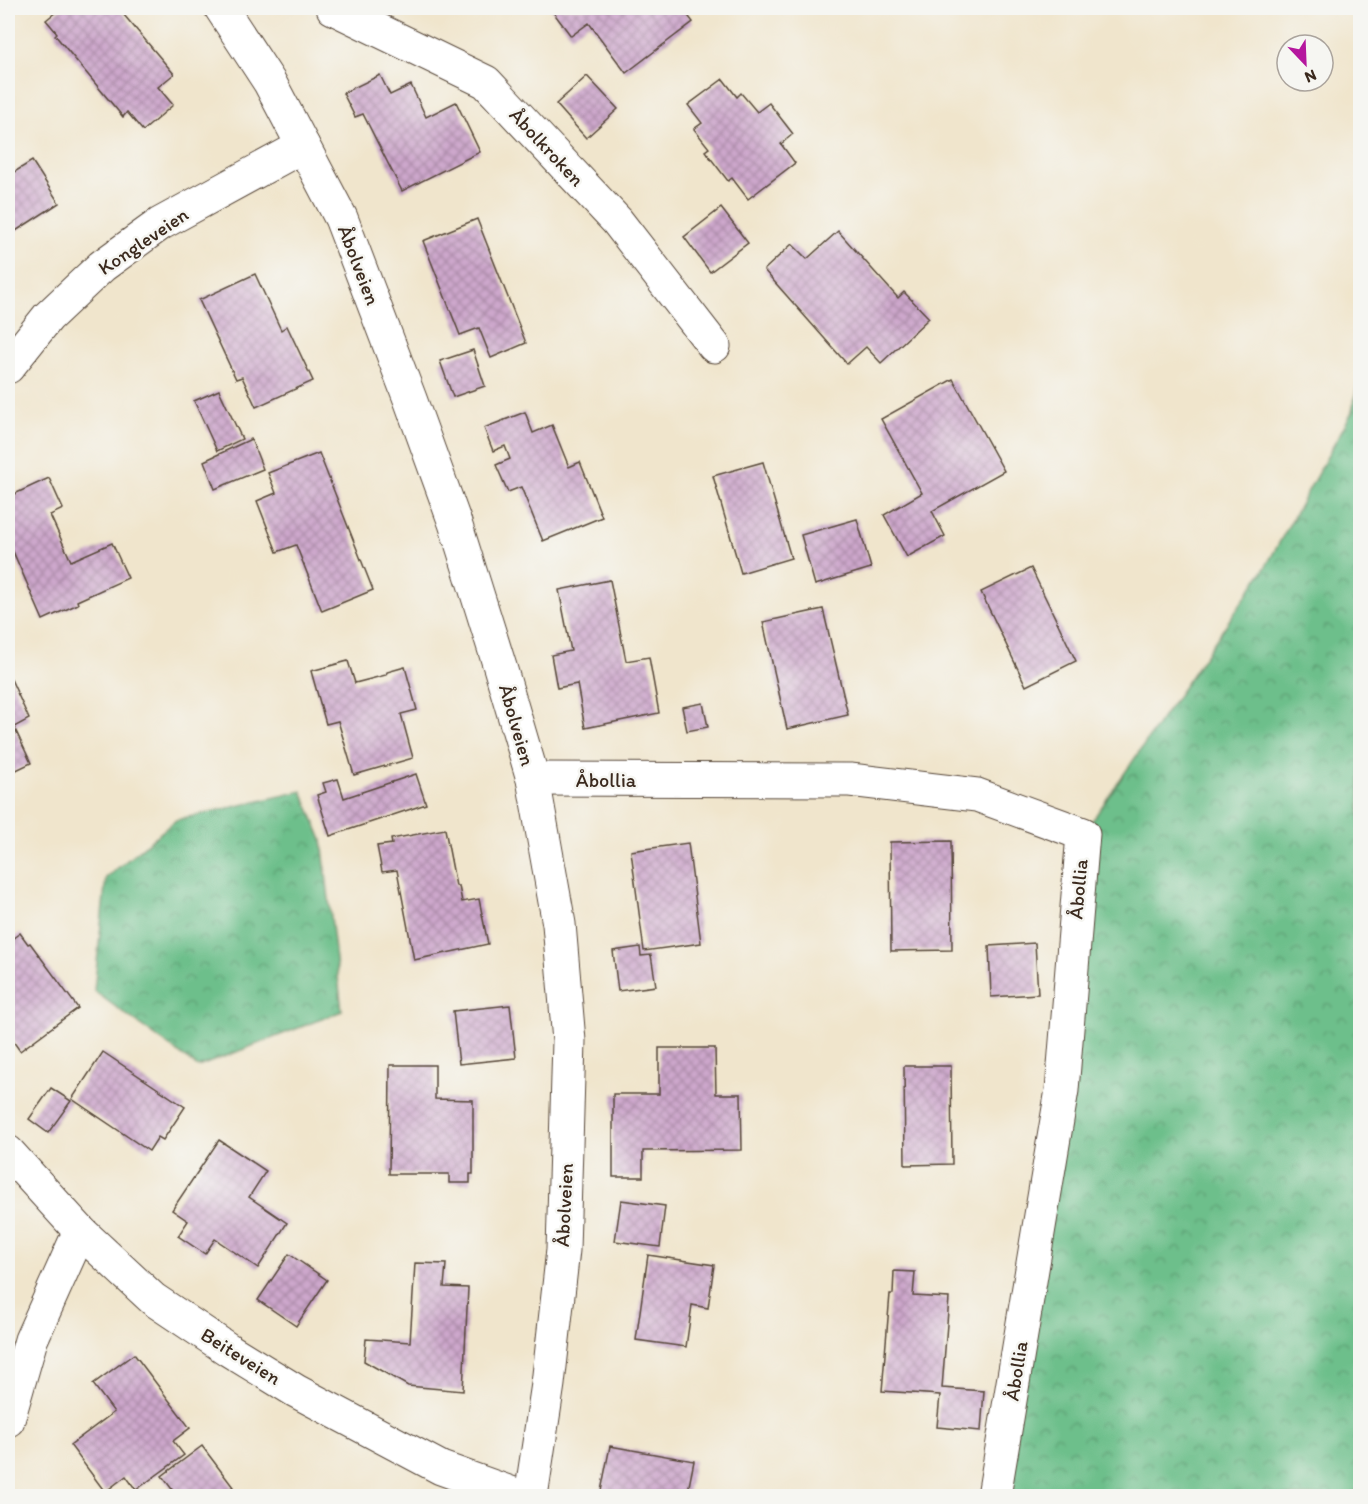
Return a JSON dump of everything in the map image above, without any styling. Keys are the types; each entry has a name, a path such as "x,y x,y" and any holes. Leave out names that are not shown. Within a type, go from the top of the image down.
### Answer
{"street":[{"name":"Åbolveien","path":"221,8 270,83 341,218 455,523 533,780 559,924 569,1041 563,1250 548,1384 531,1497"},
{"name":"Åbolkroken","path":"333,8 486,82 617,221 714,346"},
{"name":"Kongleveien","path":"8,367 48,317 102,266 160,224 303,146"},
{"name":"Åbollia","path":"533,780 849,780 977,795 1083,834 1062,1090 994,1497"},
{"name":"Beiteveien","path":"8,1152 80,1231 153,1299 296,1391 441,1468 519,1497"},
{"path":"8,1420 31,1340 80,1231"}],"green space":[{"path":"1360,373 1360,1496 994,1496 1083,834 1265,568 1352,412"},
{"path":"302,791 322,840 342,1011 198,1067 94,991 106,878 176,820"}],"building":[{"path":"61,8 118,8 174,74 158,87 173,105 143,131 127,112 123,117 55,35 57,33 46,20"},
{"path":"550,8 682,8 693,22 626,73 589,23 571,36"},
{"path":"380,75 390,95 411,85 426,117 456,102 480,152 402,191 363,114 355,117 343,93"},
{"path":"587,76 618,109 586,138 556,104"},
{"path":"723,79 737,97 741,93 757,112 769,103 793,134 781,144 795,163 748,199 732,178 728,181 705,151 709,148 694,129 702,123 688,105"},
{"path":"32,161 59,203 8,236 8,176"},
{"path":"721,208 748,243 710,272 684,237"},
{"path":"477,219 526,343 491,358 479,328 460,335 423,241"},
{"path":"838,231 898,298 904,292 929,318 881,363 866,347 847,364 764,270 792,244 807,259"},
{"path":"255,274 281,330 287,326 313,381 256,407 242,377 236,379 199,300"},
{"path":"473,350 485,386 453,397 440,361"},
{"path":"953,379 1004,471 932,511 945,536 907,557 884,515 922,493 881,419"},
{"path":"219,390 242,439 217,451 194,401"},
{"path":"525,412 533,433 552,425 569,467 580,462 602,517 543,541 521,487 508,492 496,465 510,459 505,446 493,451 484,428"},
{"path":"251,439 263,469 215,489 204,461"},
{"path":"319,453 373,590 322,611 296,545 277,552 257,501 276,493 268,473"},
{"path":"763,462 791,558 741,573 713,476"},
{"path":"49,478 63,509 50,515 71,561 112,543 128,578 77,601 78,604 43,620 8,540 8,497"},
{"path":"857,519 871,568 815,585 801,535"},
{"path":"1031,568 1076,661 1026,686 981,592"},
{"path":"610,580 626,661 649,657 659,713 585,728 577,684 557,688 551,655 571,651 559,590"},
{"path":"823,609 848,715 787,729 763,622"},
{"path":"348,661 355,683 386,675 387,672 405,667 417,710 401,714 413,758 354,775 338,721 326,724 311,671"},
{"path":"10,677 29,719 14,727 31,763 8,774 8,678"},
{"path":"703,703 708,727 687,731 682,707"},
{"path":"416,774 426,804 330,836 317,795 326,792 323,783 338,779 344,798"},
{"path":"445,829 456,886 459,886 462,902 479,899 488,944 414,960 397,870 382,872 377,846 392,844 391,839"},
{"path":"951,841 952,950 891,951 890,842"},
{"path":"688,843 701,943 644,951 631,851"},
{"path":"20,933 78,1008 20,1051 8,1034 8,942"},
{"path":"1035,943 1038,994 991,997 989,946"},
{"path":"640,947 641,956 651,955 656,986 618,991 613,951"},
{"path":"510,1005 516,1058 459,1064 453,1011"},
{"path":"659,1048 715,1048 716,1094 741,1094 742,1150 643,1151 643,1177 613,1177 613,1094 659,1094"},
{"path":"103,1052 185,1107 163,1140 158,1137 149,1151 72,1099"},
{"path":"390,1065 435,1065 435,1099 473,1100 473,1174 470,1174 470,1183 449,1183 449,1174 389,1174"},
{"path":"904,1066 951,1066 952,1164 905,1165"},
{"path":"51,1088 71,1101 48,1133 29,1119"},
{"path":"219,1140 266,1171 249,1197 287,1223 258,1268 215,1239 205,1254 178,1236 188,1221 172,1210"},
{"path":"621,1200 665,1206 660,1247 615,1241"},
{"path":"289,1254 327,1280 296,1326 258,1300"},
{"path":"648,1255 714,1265 708,1308 692,1305 686,1347 636,1340"},
{"path":"415,1263 446,1264 444,1287 468,1288 463,1391 408,1386 364,1361 366,1339 410,1342"},
{"path":"894,1271 915,1272 913,1296 949,1298 942,1388 984,1391 981,1431 937,1427 940,1395 882,1391"},
{"path":"134,1354 190,1428 173,1441 184,1455 136,1490 126,1476 105,1492 70,1445 114,1412 93,1384"},
{"path":"202,1446 233,1487 219,1496 177,1496 162,1476"},
{"path":"610,1446 694,1461 687,1496 600,1496"}]}
